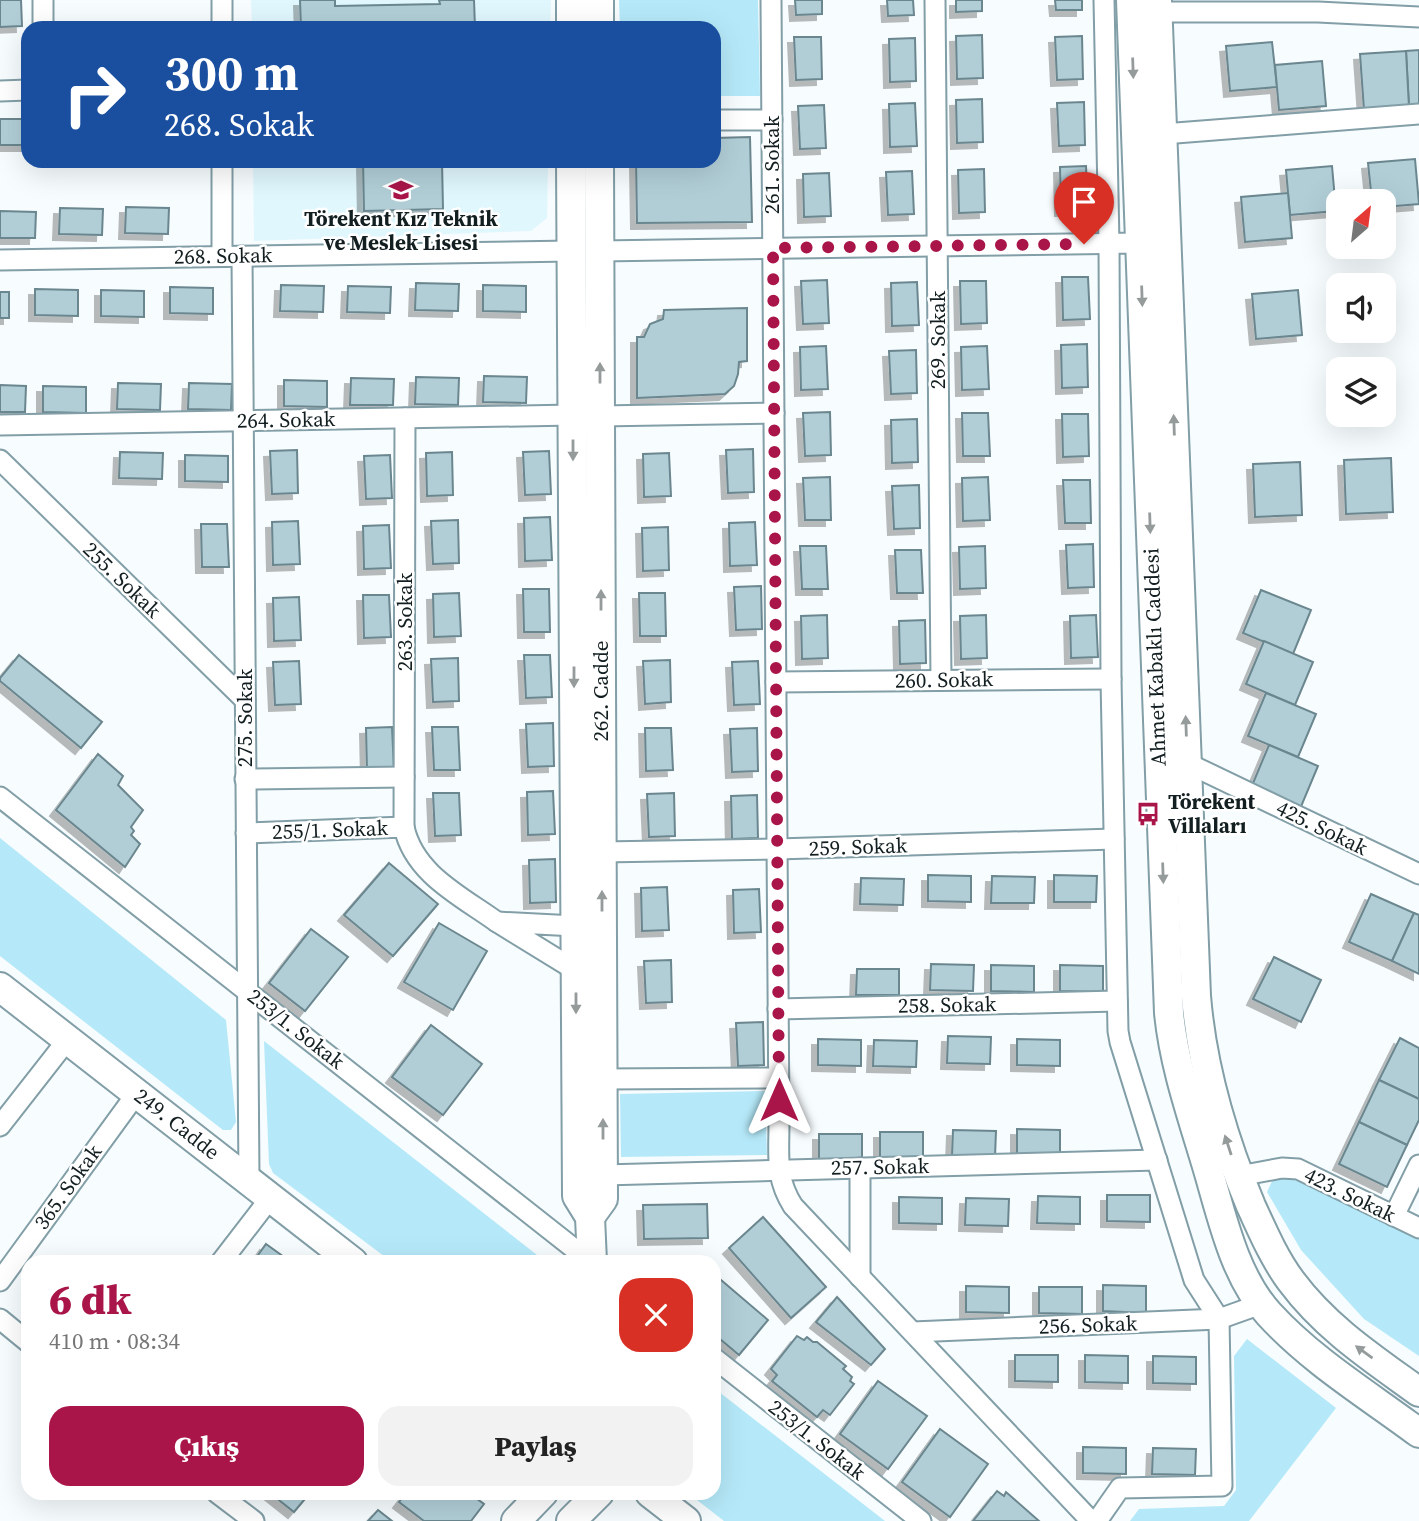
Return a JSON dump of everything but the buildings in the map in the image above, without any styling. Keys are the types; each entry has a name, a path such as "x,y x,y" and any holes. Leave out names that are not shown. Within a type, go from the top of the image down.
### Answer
{"main road":[{"path":"570,0 571,21"},
{"path":"599,0 599,21"},
{"name":"Ahmet Kabaklı Caddesi","path":"1130,0 1170,1027 1177,1063 1227,1231 1244,1277 1261,1304 1322,1363 1419,1433"},
{"name":"Ahmet Kabaklı Caddesi","path":"1158,6 1198,1014 1210,1085 1239,1176 1279,1264 1321,1315 1350,1342 1419,1392"},
{"name":"262. Cadde","path":"571,168 576,1196 590,1217 592,1255"},
{"name":"262. Cadde","path":"590,1217 603,1199 600,168"},
{"path":"572,251 600,251"},
{"name":"249. Cadde","path":"0,986 344,1255"},
{"path":"1261,1304 1292,1282"},
{"path":"516,1521 536,1500"},
{"path":"571,1521 592,1500"},
{"path":"659,1500 686,1521"}],"street":[{"path":"43,0 43,21"},
{"path":"222,0 222,21"},
{"name":"261. Sokak","path":"771,0 779,1170 783,1187 793,1206 1091,1521"},
{"name":"269. Sokak","path":"936,0 941,680"},
{"path":"1097,1521 1120,1488 1222,1486 1219,1319 1194,1280 1120,1042 1111,679 1109,243 1104,0"},
{"path":"1158,6 1419,17"},
{"path":"0,91 21,90"},
{"path":"1163,134 1419,114"},
{"path":"721,120 772,120"},
{"path":"222,168 222,256"},
{"path":"600,251 1140,243"},
{"name":"268. Sokak","path":"0,260 572,251"},
{"name":"275. Sokak","path":"242,256 247,990 260,1189"},
{"path":"600,415 774,412"},
{"name":"264. Sokak","path":"0,425 573,415"},
{"name":"263. Sokak","path":"404,827 405,418"},
{"name":"255. Sokak","path":"0,460 245,700"},
{"name":"260. Sokak","path":"776,682 1111,679"},
{"name":"425. Sokak","path":"1187,764 1419,874"},
{"path":"245,779 404,778"},
{"name":"253/1. Sokak","path":"0,797 583,1255"},
{"name":"255/1. Sokak","path":"246,834 404,827 407,841 415,856 440,882 497,922 575,970"},
{"name":"259. Sokak","path":"602,852 1114,839"},
{"path":"497,922 575,926"},
{"name":"258. Sokak","path":"778,1009 1117,1000"},
{"path":"0,1126 68,1039"},
{"path":"603,1079 778,1077"},
{"name":"365. Sokak","path":"0,1281 137,1093"},
{"name":"257. Sokak","path":"603,1175 1157,1160"},
{"path":"1394,1216 1419,1165"},
{"path":"860,1168 860,1277"},
{"name":"423. Sokak","path":"1239,1176 1282,1168 1298,1169 1419,1228"},
{"path":"225,1255 260,1189"},
{"name":"256. Sokak","path":"913,1332 1219,1319 1261,1304"},
{"path":"0,1319 21,1336"},
{"name":"253/1. Sokak","path":"721,1364 921,1521"},
{"path":"227,1500 254,1521"}],"shaded area":[{"path":"251,0 551,0 550,21 252,21"},
{"path":"619,0 758,0 760,96 721,96 721,21 620,21"},
{"name":"Törekent Kız Teknik ve Meslek Lisesi","path":"253,168 548,168 547,218 531,231 254,241"},
{"path":"0,838 226,1020 236,1122 231,1130 223,1130 0,956"},
{"path":"264,1041 537,1255 383,1255 273,1173 269,1164"},
{"path":"765,1091 767,1155 621,1157 620,1094"},
{"path":"1284,1174 1419,1239 1419,1356 1364,1319 1301,1250 1267,1192 1273,1179"},
{"path":"1247,1339 1336,1408 1249,1521 1130,1521 1139,1509 1224,1506 1236,1490 1234,1356"},
{"path":"721,1393 885,1521 724,1521 697,1500 721,1500"}],"place":[{"name":"Törekent Kız Teknik ve Meslek Lisesi","path":"401,190"},
{"name":"Törekent Villaları","path":"1148,814"}],"route":[{"path":"779,1100 773,248 1084,244"}]}
